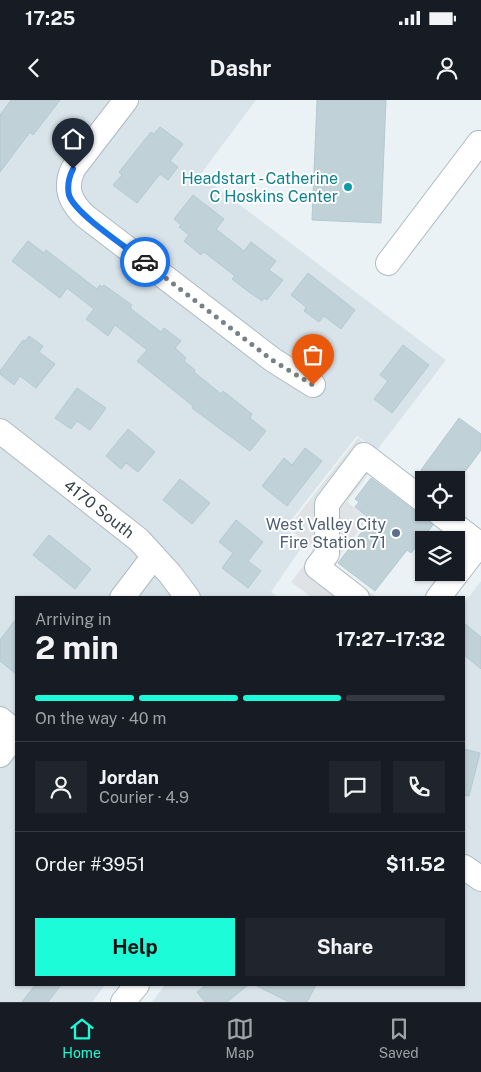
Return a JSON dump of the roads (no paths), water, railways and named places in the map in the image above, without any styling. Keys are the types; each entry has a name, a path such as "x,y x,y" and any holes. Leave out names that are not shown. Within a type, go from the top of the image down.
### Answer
{"street":[{"path":"126,100 73,169 68,180 68,188 73,203 85,216 272,360 313,385"},
{"path":"388,263 479,143 481,145"},
{"name":"4170 South","path":"0,432 124,527 154,556 186,596"},
{"path":"354,596 317,567 327,554 327,504 364,455 415,495"},
{"path":"440,596 477,556 446,521"},
{"path":"124,596 154,556"},
{"path":"0,719 15,732"},
{"path":"0,755 15,734"},
{"path":"465,868 481,879"},
{"path":"123,1002 136,986"}],"place":[{"name":"Headstart - Catherine C Hoskins Center","path":"348,187"},
{"name":"West Valley City Fire Station 71","path":"396,533"}]}
